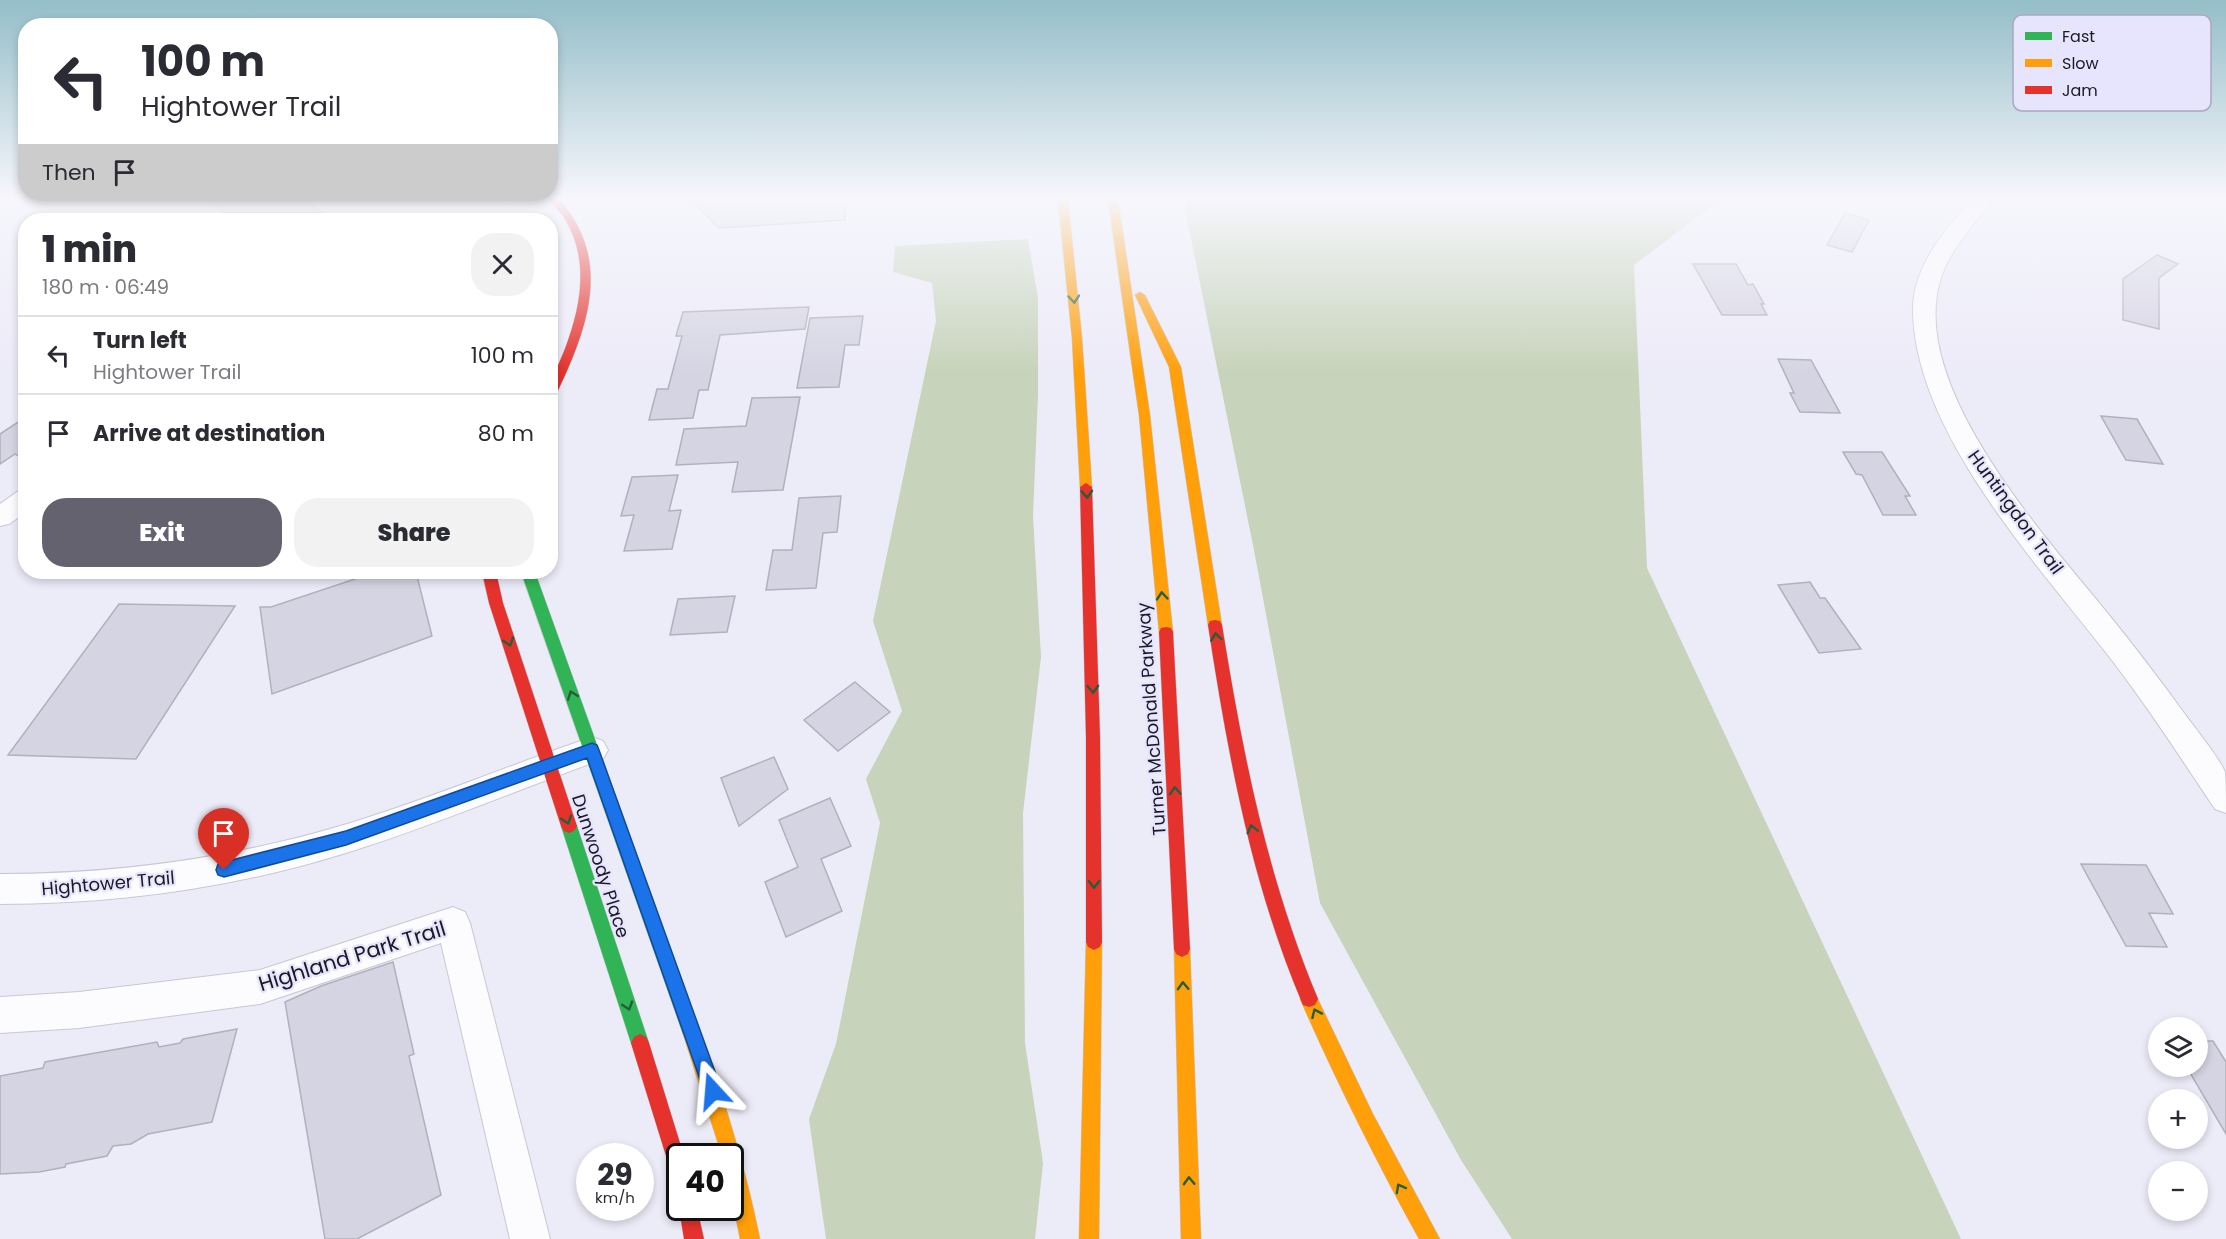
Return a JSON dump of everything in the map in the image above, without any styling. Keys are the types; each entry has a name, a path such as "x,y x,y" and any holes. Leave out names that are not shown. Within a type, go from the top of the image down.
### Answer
{"main road":[{"path":"558,379 575,345 584,312 587,288 583,257"},
{"path":"1069,257 1079,361 1094,701 1095,983 1089,1239"},
{"name":"Turner McDonald Parkway","path":"1123,257 1145,418 1170,699 1182,959 1191,1239"},
{"path":"1125,265 1175,367 1234,749 1252,829 1272,898 1303,985 1347,1083 1399,1186 1430,1239"},
{"name":"Dunwoody Place","path":"491,579 496,603 671,1143"},
{"name":"Dunwoody Place","path":"531,579 722,1117 744,1204 750,1239"},
{"path":"691,1221 694,1239"}],"street":[{"name":"Huntingdon Trail","path":"1938,257 1927,285 1924,313 1926,344 1932,369 1943,397 1976,459 2038,544 2128,659 2226,799"},
{"path":"0,516 18,504"},
{"name":"Hightower Trail","path":"0,889 37,890 118,885 224,870 346,838 592,750"},
{"name":"Highland Park Trail","path":"0,1015 79,1010 260,987 453,923 530,1239"}],"green space":[{"path":"894,257 1031,257 1038,298 1038,394 1033,516 1041,657 1023,813 1025,1043 1043,1163 1035,1239 826,1239 809,1119 836,1044 880,823 866,779 902,711 873,621 936,321 932,283 893,272"},
{"path":"1195,257 1645,257 1634,265 1647,568 1961,1239 1512,1239 1461,1160 1320,903 1254,550"}],"building":[{"path":"2154,257 2161,257 2178,264 2159,278 2159,329 2123,320 2123,279"},
{"path":"1693,264 1736,264 1748,285 1753,284 1767,315 1722,315"},
{"path":"809,307 805,329 720,335 708,390 699,390 693,418 649,420 657,389 668,389 682,336 676,336 683,312"},
{"path":"863,316 859,345 845,345 839,387 797,388 810,318"},
{"path":"1778,359 1811,360 1840,413 1800,412 1790,393 1794,393"},
{"path":"800,397 783,490 732,492 738,462 676,465 684,429 746,426 752,398"},
{"path":"2101,416 2137,419 2163,464 2126,460"},
{"path":"18,422 18,455 15,454 0,464 0,434"},
{"path":"1843,452 1882,452 1910,496 1905,496 1916,515 1883,515 1862,475 1856,474"},
{"path":"678,475 669,511 681,510 672,549 624,551 634,515 621,516 632,477"},
{"path":"841,496 837,532 823,533 816,588 766,590 773,550 792,550 799,498"},
{"path":"355,579 418,579 432,636 272,694 260,607 271,607"},
{"path":"1810,582 1820,598 1825,598 1861,649 1819,653 1778,585"},
{"path":"735,596 727,632 670,635 678,599"},
{"path":"119,604 235,606 136,759 8,755"},
{"path":"855,682 890,712 838,751 804,720"},
{"path":"774,757 788,789 739,826 721,778"},
{"path":"830,798 851,846 821,859 842,911 786,937 765,882 798,867 779,820"},
{"path":"2081,864 2146,865 2173,914 2149,913 2167,947 2126,946"},
{"path":"393,962 414,1054 409,1056 441,1195 357,1239 325,1239 285,1002 321,986"},
{"path":"237,1029 212,1122 148,1134 131,1144 113,1146 107,1156 66,1164 65,1167 39,1172 0,1174 0,1076 43,1068 45,1062 157,1042 159,1047 180,1043 183,1039"},
{"path":"2208,1041 2213,1041 2226,1062 2226,1134 2208,1103 2208,1089 2200,1089 2192,1077 2208,1077"}],"traffic: fast":[{"path":"530,579 692,1034"},
{"path":"569,826 640,1043"}],"traffic: slow":[{"path":"1069,257 1077,338 1086,487"},
{"path":"1122,257 1157,523 1166,632"},
{"path":"1140,295 1175,367 1215,625"},
{"path":"1089,1239 1094,942"},
{"path":"1182,949 1191,1239"},
{"path":"1309,999 1366,1120 1430,1239"},
{"path":"692,1034 726,1135 750,1239"}],"traffic: jam":[{"path":"558,378 569,354 583,309 586,287 584,257"},
{"path":"1086,487 1093,737 1094,942"},
{"path":"491,579 496,603 569,826"},
{"path":"1215,625 1240,768 1261,862 1275,909 1309,999"},
{"path":"1166,632 1182,949"},
{"path":"640,1043 671,1143"},
{"path":"691,1221 694,1239"}],"route":[{"path":"224,870 301,851 392,823 592,750 713,1091"}]}
